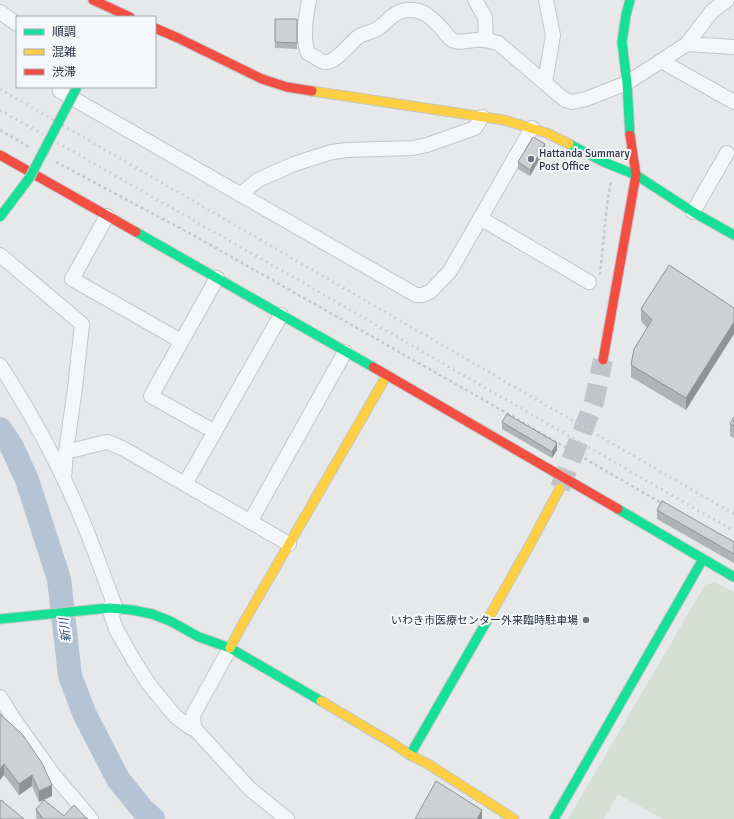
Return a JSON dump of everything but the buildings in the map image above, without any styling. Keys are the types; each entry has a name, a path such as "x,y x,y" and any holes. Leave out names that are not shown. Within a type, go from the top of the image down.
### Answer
{"street":[{"path":"93,0 115,14 125,16"},
{"path":"309,0 306,13 305,45 308,53 324,62 336,58 359,36 377,29 392,15 401,11 413,9 418,5 423,12 452,40 459,42 486,40 498,43 565,100 572,102 586,99 627,84 687,44 712,11 727,0"},
{"path":"475,0 485,18 486,40"},
{"path":"545,83 553,35 546,0"},
{"path":"603,360 636,175 630,139 627,84 622,42 630,0"},
{"path":"0,12 16,23"},
{"path":"156,28 262,78 287,87 504,120 547,133 614,167 636,175 693,212 734,235"},
{"path":"687,44 734,48"},
{"path":"661,61 734,102"},
{"path":"61,88 60,91 416,295 422,295 430,292 450,271 532,128"},
{"path":"0,217 30,177 76,88"},
{"path":"241,194 258,180 294,164 332,152 347,150 413,148 427,145 475,128 482,117"},
{"path":"693,212 727,153"},
{"path":"0,155 387,375 734,577"},
{"path":"107,216 72,279 181,341"},
{"path":"480,218 594,278"},
{"path":"0,255 82,324 66,452 64,480"},
{"path":"215,432 151,396 217,278"},
{"path":"185,484 281,315"},
{"path":"250,522 346,352"},
{"path":"0,365 22,399 46,442 64,480 80,515 108,609 116,629 148,683 175,716 191,728 194,728 250,789 287,819"},
{"path":"194,728 193,715 241,627 387,375"},
{"path":"66,452 108,442 124,449 289,544"},
{"path":"410,755 532,541 560,488"},
{"path":"554,819 703,559"},
{"path":"0,619 108,609 132,610 152,614 170,621 200,637 230,648 410,755 428,764 514,819"},
{"path":"0,697 53,774 91,819"}],"path":[{"path":"0,130 34,150"},
{"path":"55,161 191,234 491,404 666,506"},
{"path":"594,278 614,167"}],"shaded area":[{"path":"715,582 734,592 734,819 663,819 618,794 604,819 568,819 705,585"}],"waterway":[{"name":"新川","path":"0,429 12,447 27,480 59,579 70,676 85,715 118,779 143,810 153,819"}],"tunnel":[{"path":"560,488 594,402 603,360"}],"railway":[{"path":"0,89 734,514"},
{"path":"0,110 734,531"}],"traffic: fast":[{"path":"630,0 622,42 627,83 630,135"},
{"path":"0,217 30,177 76,88"},
{"path":"569,144 606,163 636,175 693,212 734,235"},
{"path":"136,232 373,367"},
{"path":"618,509 734,577"},
{"path":"554,819 703,559"},
{"path":"0,619 109,608 152,614 170,621 199,637 230,648 321,701"},
{"path":"410,755 488,619"}],"traffic: slow":[{"path":"312,91 504,120 547,133 569,144"},
{"path":"230,648 387,375"},
{"path":"488,619 560,488"},
{"path":"321,701 410,755 428,764 514,819"}],"traffic: jam":[{"path":"93,0 128,16"},
{"path":"156,28 262,79 287,87 312,91"},
{"path":"603,360 636,175 630,135"},
{"path":"0,155 136,232"},
{"path":"373,367 618,509"}],"place":[{"name":"Hattanda Summary Post Office","path":"531,159"},
{"name":"いわき市医療センター外来臨時駐車場","path":"586,620"}]}
